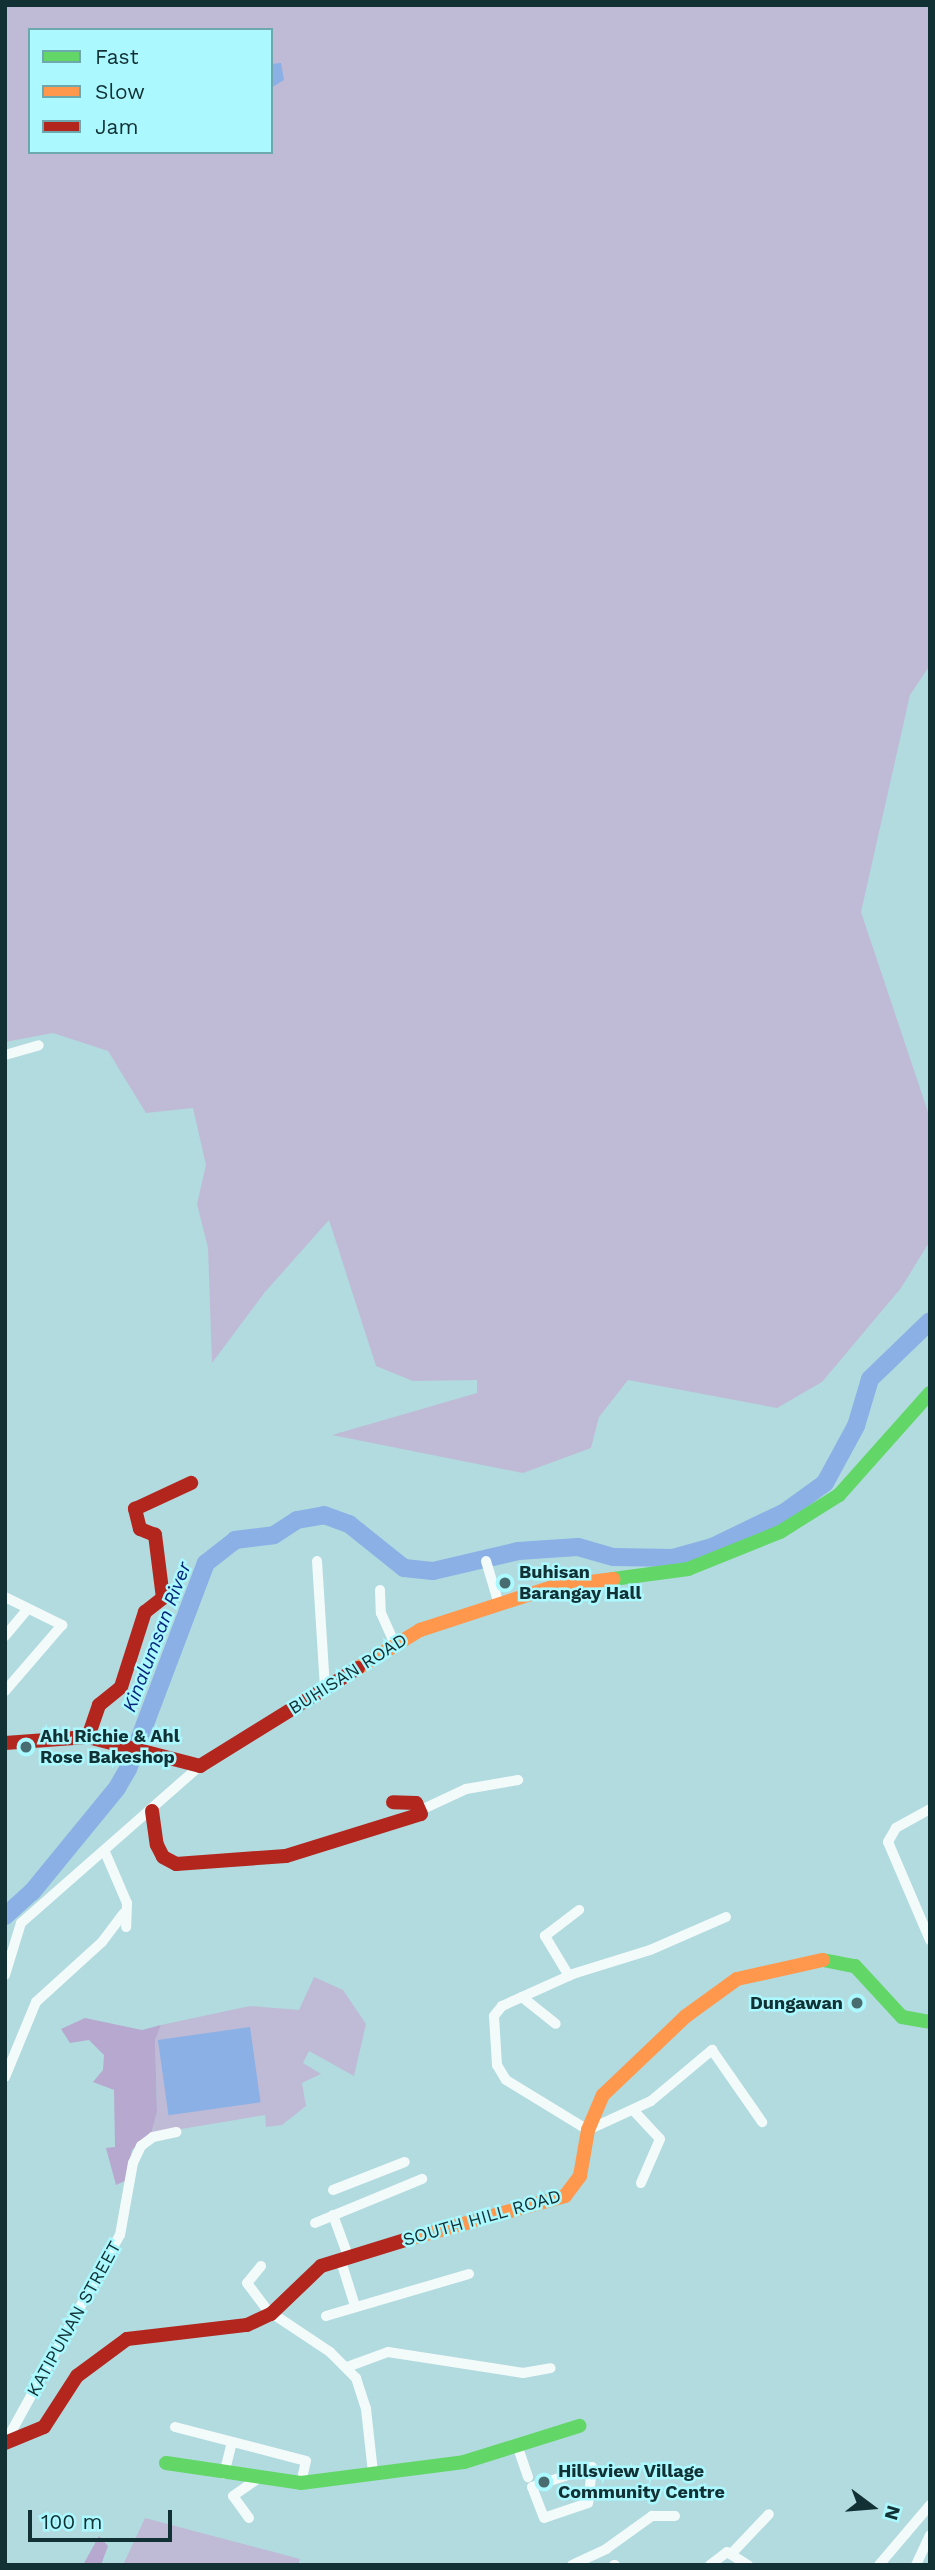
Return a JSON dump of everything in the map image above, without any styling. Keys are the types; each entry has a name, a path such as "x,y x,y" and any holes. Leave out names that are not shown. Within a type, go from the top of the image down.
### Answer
{"street":[{"path":"5,1055 39,1045"},
{"name":"BUHISAN ROAD","path":"200,1766 325,1689 394,1642 498,1601 552,1587 688,1569 780,1532 839,1495 930,1393"},
{"path":"88,1737 99,1704 121,1687 145,1612 162,1602 155,1535 140,1529 135,1509 191,1483"},
{"path":"317,1561 325,1689"},
{"path":"486,1562 498,1601"},
{"path":"380,1590 381,1613 394,1642"},
{"path":"5,1597 26,1611 62,1625 5,1690"},
{"path":"5,1636 26,1611"},
{"path":"5,1743 88,1737 128,1745 200,1766"},
{"path":"5,1975 21,1923 152,1811 200,1766"},
{"path":"152,1811 157,1845 163,1857 176,1864 286,1856 417,1816 421,1810 466,1789 518,1780"},
{"path":"393,1802 411,1801 421,1810"},
{"path":"930,1809 896,1828 888,1842 930,1940"},
{"path":"5,2077 36,2002 102,1942 124,1913 127,1903 105,1852"},
{"path":"569,1976 545,1936 579,1910"},
{"path":"124,1913 126,1927"},
{"path":"726,1917 650,1950 569,1976 502,2006 494,2016 497,2065 506,2080 588,2130 634,2111 680,2079 712,2050 762,2122"},
{"name":"SOUTH HILL ROAD","path":"5,2443 44,2427 77,2376 127,2339 223,2330 271,2314 316,2269 344,2257 500,2211 558,2200 571,2191 580,2176 588,2130 603,2095 686,2015 737,1979 812,1959 844,1961 855,1966 902,2017 930,2022"},
{"path":"522,1997 556,2024"},
{"path":"634,2111 660,2139 641,2183"},
{"name":"KATIPUNAN STREET","path":"5,2443 120,2235 133,2162 141,2146 153,2137 176,2132"},
{"path":"334,2190 405,2162"},
{"path":"315,2223 422,2179"},
{"path":"358,2182 365,2202"},
{"path":"333,2215 355,2306"},
{"path":"261,2266 247,2283 271,2314 347,2367 362,2390 373,2472"},
{"path":"326,2316 469,2274"},
{"path":"347,2367 388,2352 523,2373 551,2368"},
{"path":"166,2463 257,2479 301,2483 464,2462 579,2426"},
{"path":"176,2427 306,2461 301,2483"},
{"path":"224,2474 232,2442"},
{"path":"517,2445 528,2477"},
{"path":"592,2467 588,2503 544,2518 532,2487 592,2467"},
{"path":"249,2518 233,2496 257,2479"},
{"path":"879,2565 930,2505"},
{"path":"710,2565 733,2553 769,2514"},
{"path":"572,2565 606,2549 652,2516 675,2516"},
{"path":"916,2565 930,2535"},
{"path":"907,2565 924,2548"},
{"path":"733,2553 748,2565"}],"shaded area":[{"path":"5,5 930,5 930,665 910,695 861,912 930,1118 930,1241 901,1288 822,1382 777,1408 628,1380 599,1417 591,1448 523,1473 332,1435 477,1393 477,1380 413,1381 376,1366 329,1220 265,1292 212,1363 208,1248 197,1204 206,1165 193,1108 146,1113 108,1051 53,1033 5,1042"},
{"path":"314,1977 343,1990 366,2024 354,2076 309,2051 303,2063 321,2074 302,2083 306,2106 282,2125 266,2127 265,2115 151,2134 157,2112 155,2039 161,2025 250,2006 299,2010"},
{"path":"85,2018 142,2030 161,2025 155,2040 157,2112 151,2134 132,2150 125,2181 116,2185 106,2148 115,2147 114,2090 93,2082 103,2070 104,2055 89,2040 70,2043 61,2029"},
{"path":"145,2518 300,2559 298,2565 123,2565"},
{"path":"99,2536 108,2546 101,2565 83,2565"}],"water":[{"path":"281,63 284,80 273,87 273,64"},
{"path":"250,2027 261,2102 168,2115 158,2040"}],"waterway":[{"name":"Kinalumsan River","path":"5,1916 32,1892 117,1788 128,1769 206,1563 235,1540 274,1535 297,1520 324,1515 349,1524 404,1568 433,1571 518,1551 578,1547 613,1557 673,1558 712,1547 785,1512 825,1483 856,1426 870,1379 930,1321"}],"traffic: fast":[{"path":"613,1579 688,1569 780,1532 839,1495 930,1393"},
{"path":"823,1960 855,1966 902,2017 930,2022"},
{"path":"166,2463 301,2483 464,2462 579,2426"}],"traffic: slow":[{"path":"358,1668 420,1630 552,1587 613,1579"},
{"path":"405,2240 565,2196 580,2176 588,2130 603,2095 686,2016 737,1979 823,1960"}],"traffic: jam":[{"path":"88,1737 99,1705 121,1687 145,1612 163,1598 155,1535 140,1529 135,1509 191,1483"},
{"path":"5,1743 88,1737 200,1766 358,1668"},
{"path":"152,1811 157,1845 163,1857 176,1864 286,1856 421,1814 416,1803 393,1802"},
{"path":"5,2443 44,2427 77,2376 127,2339 247,2325 271,2314 321,2266 405,2240"}],"place":[{"name":"Buhisan Barangay Hall","path":"505,1583"},
{"name":"Ahl Richie & Ahl Rose Bakeshop","path":"26,1747"},
{"name":"Dungawan","path":"857,2003"},
{"name":"Hillsview Village Community Centre","path":"544,2482"}]}
